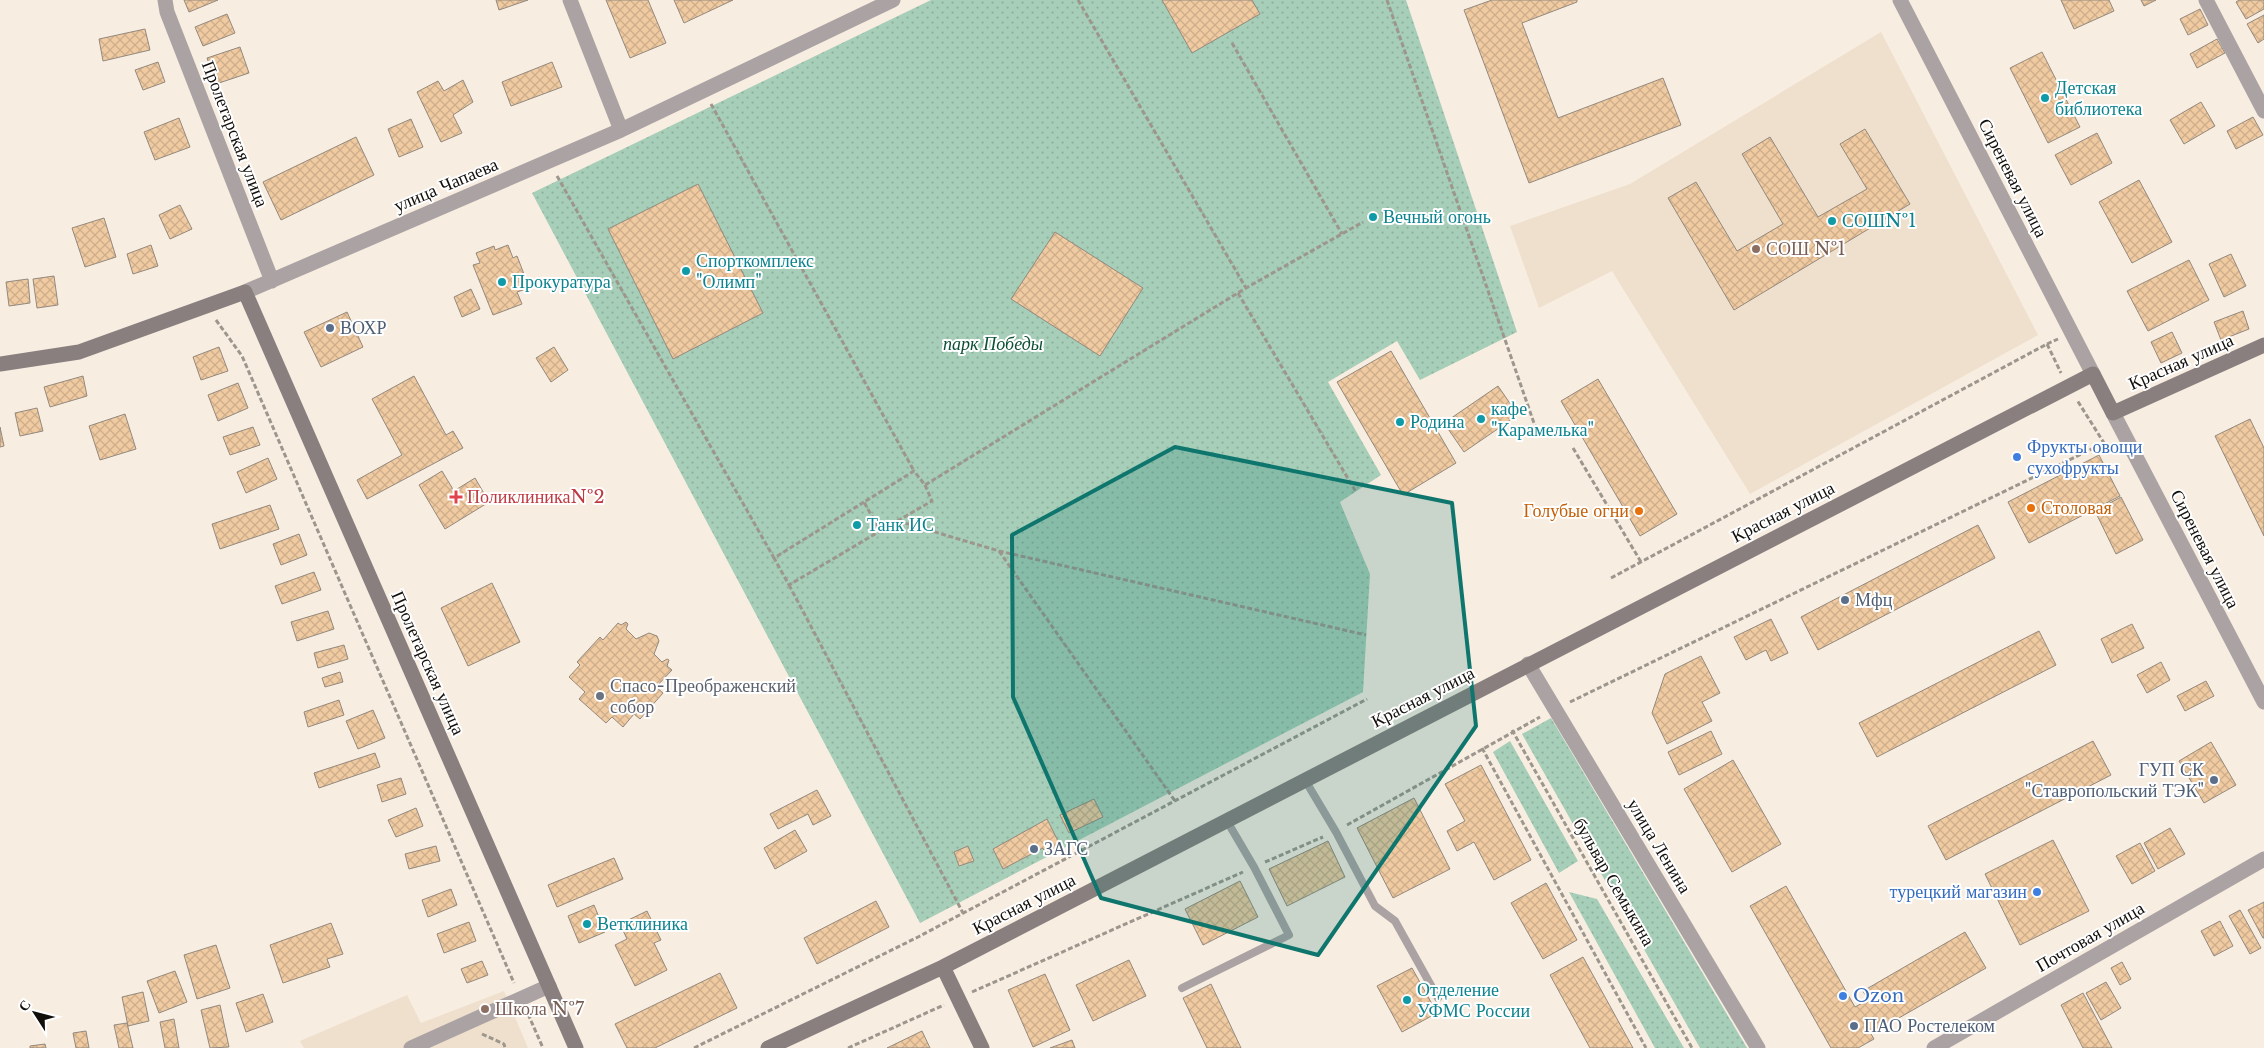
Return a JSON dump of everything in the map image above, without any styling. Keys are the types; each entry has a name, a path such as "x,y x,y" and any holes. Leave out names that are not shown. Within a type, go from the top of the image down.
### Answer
{"street":[{"name":"Пролетарская улица","path":"165,0 167,12 272,281"},
{"path":"570,0 621,130"},
{"name":"улица Чапаева","path":"0,364 79,352 272,281 621,130 893,0"},
{"name":"Сиреневая улица","path":"1900,0 2093,374"},
{"path":"2206,0 2264,112"},
{"name":"Пролетарская улица","path":"245,292 576,1048"},
{"name":"Красная улица","path":"2113,413 2264,345"},
{"path":"2093,374 2113,413"},
{"name":"Красная улица","path":"768,1048 943,967 2093,374"},
{"name":"Сиреневая улица","path":"2113,413 2264,702"},
{"name":"улица Ленина","path":"1528,664 1758,1048"},
{"name":"Почтовая улица","path":"1934,1048 2264,858"},
{"path":"943,967 982,1048"},
{"path":"411,1048 549,986"}],"lane":[{"path":"1305,780 1336,832 1375,906 1395,921 1438,998"},
{"path":"1182,988 1289,935 1254,867 1226,820"}],"path":[{"path":"1078,0 1246,288"},
{"path":"1387,0 1535,426"},
{"path":"1232,43 1342,234"},
{"path":"703,91 932,501 789,585"},
{"path":"548,162 789,585 963,913"},
{"path":"925,486 1246,288 1363,222"},
{"path":"1238,293 1356,492"},
{"path":"206,306 242,356 543,1048"},
{"path":"848,1048 1336,832 1512,730 2104,443 2068,386 2047,344 1611,578"},
{"path":"1573,448 1641,562"},
{"path":"774,558 914,471"},
{"path":"864,502 880,531"},
{"path":"898,521 999,551 1366,635"},
{"path":"999,551 1175,801"},
{"path":"694,1048 963,913 1367,699"},
{"name":"бульвар Семыкина","path":"1512,730 1692,1048"},
{"path":"1482,748 1646,1048"}],"highlighted area":[{"path":"1175,447 1452,503 1476,726 1318,955 1101,898 1013,697 1012,535"}],"shaded area":[{"name":"СОШ №1","path":"1881,32 2038,335 1750,494 1612,271 1539,308 1510,226 1630,184"},
{"name":"Школа №7","path":"504,991 528,1048 304,1048 300,1041 407,995 421,1023"}],"green space":[{"name":"парк Победы","path":"931,0 1406,0 1517,332 1420,380 1397,341 1328,382 1381,475 1340,502 1370,574 1363,692 920,923 532,193"},
{"path":"1551,718 1747,1048 1700,1048 1522,734"},
{"path":"1510,741 1578,861 1559,873 1493,752"},
{"path":"1569,892 1597,899 1684,1048 1655,1048"}],"building":[{"path":"184,0 218,0 189,12"},
{"path":"496,0 528,0 499,10"},
{"path":"606,0 648,0 666,43 630,58"},
{"path":"674,0 733,0 684,23"},
{"path":"1162,0 1252,0 1260,14 1192,53"},
{"path":"1492,0 1577,0 1577,2 1522,23 1558,118 1663,78 1681,125 1529,183 1464,10"},
{"path":"2061,0 2109,0 2114,11 2074,29"},
{"path":"2141,0 2156,0 2144,6"},
{"path":"2239,0 2264,0 2264,9 2246,19 2236,2"},
{"path":"2200,9 2208,25 2188,35 2180,19"},
{"path":"227,14 235,33 203,46 195,27"},
{"path":"2264,15 2264,39 2258,43 2247,24"},
{"path":"145,29 150,50 103,61 99,39"},
{"path":"2217,39 2225,53 2197,68 2190,54"},
{"path":"240,47 249,73 216,84 207,58"},
{"name":"Детская библиотека","path":"2042,52 2080,127 2048,143 2010,68"},
{"path":"158,62 165,82 143,90 135,70"},
{"path":"552,62 562,87 511,106 502,82"},
{"path":"463,80 473,102 453,115 462,133 441,142 417,92 438,81 444,91"},
{"path":"2201,102 2215,126 2184,144 2170,120"},
{"path":"2253,117 2263,135 2236,149 2227,131"},
{"path":"179,118 190,147 155,160 144,132"},
{"path":"411,119 423,147 399,157 388,129"},
{"name":"СОШ№1","path":"1865,129 1910,204 1734,310 1668,198 1696,182 1737,251 1783,224 1742,154 1770,137 1818,217 1867,189 1840,144"},
{"path":"2097,133 2112,163 2071,185 2055,155"},
{"path":"356,137 374,175 281,220 263,182"},
{"path":"2139,180 2172,242 2132,263 2099,202"},
{"name":"Спорткомплекс \"Олимп\"","path":"698,184 763,313 673,359 608,229"},
{"path":"180,205 192,229 170,239 159,215"},
{"path":"104,218 116,257 85,267 72,228"},
{"path":"1055,232 1143,288 1100,356 1011,299"},
{"path":"151,245 158,266 133,274 127,254"},
{"name":"Прокуратура","path":"508,245 513,258 517,256 524,274 520,275 526,289 517,292 522,304 493,315 473,265 480,263 476,253 494,246 495,250"},
{"path":"2231,254 2246,286 2224,297 2209,264"},
{"path":"2189,260 2209,300 2148,331 2127,291"},
{"path":"54,276 58,305 37,308 33,279"},
{"path":"28,279 30,303 9,306 6,282"},
{"path":"471,289 480,309 462,317 454,297"},
{"path":"2243,311 2249,329 2221,340 2214,322"},
{"path":"347,312 363,347 321,367 304,332"},
{"path":"2172,332 2182,353 2161,363 2151,342"},
{"path":"219,347 228,371 201,380 193,357"},
{"path":"554,347 568,370 551,382 536,358"},
{"path":"1391,351 1456,463 1403,495 1337,382"},
{"path":"83,376 87,396 50,407 44,387"},
{"path":"414,376 446,435 453,431 463,448 367,499 357,480 402,455 372,399"},
{"path":"1598,379 1677,514 1640,536 1561,401"},
{"path":"238,383 248,408 218,421 208,395"},
{"name":"кафе \"Карамелька\"","path":"1498,386 1518,415 1464,452 1444,423"},
{"path":"37,408 43,431 20,436 15,413"},
{"path":"125,414 136,449 100,460 89,426"},
{"path":"2250,419 2264,448 2264,536 2215,436"},
{"path":"0,427 4,446 0,447"},
{"path":"253,427 260,445 230,455 223,437"},
{"path":"2099,455 2120,496 2029,543 2008,502"},
{"path":"268,458 277,479 246,493 237,472"},
{"name":"Поликлиника№2","path":"442,471 454,491 475,478 489,502 445,529 419,485"},
{"path":"2121,497 2143,540 2116,554 2095,511"},
{"path":"270,505 279,529 220,549 212,524"},
{"path":"1978,525 1995,558 1818,650 1801,617"},
{"path":"299,534 307,555 281,565 273,544"},
{"path":"314,572 321,590 282,604 275,586"},
{"path":"492,583 520,642 468,666 441,608"},
{"path":"328,611 334,629 297,641 291,622"},
{"path":"1771,619 1788,653 1771,661 1766,650 1746,660 1734,637"},
{"path":"626,622 628,624 626,629 636,639 649,633 657,636 659,641 654,654 662,662 667,659 669,660 667,666 672,670 656,687 663,693 640,719 634,714 623,727 612,717 606,723 579,699 585,692 569,677 580,665 577,662 600,637 603,640 618,623 621,625"},
{"path":"2132,624 2144,648 2112,663 2101,639"},
{"path":"2039,631 2056,665 1877,757 1859,723"},
{"path":"344,645 348,659 318,668 314,653"},
{"path":"1701,656 1720,693 1702,702 1712,721 1667,744 1652,713 1665,674"},
{"path":"2161,662 2170,680 2147,693 2137,675"},
{"path":"340,672 343,682 325,687 322,678"},
{"path":"2206,681 2214,696 2185,711 2177,696"},
{"path":"339,700 344,715 308,727 304,712"},
{"path":"373,710 385,738 358,749 346,721"},
{"path":"1711,731 1722,754 1679,775 1668,752"},
{"path":"2093,741 2111,775 1946,860 1928,826"},
{"path":"2211,742 2236,785 2204,803 2179,761"},
{"path":"375,753 380,767 319,788 314,773"},
{"path":"1733,760 1781,844 1732,872 1684,789"},
{"path":"1481,765 1531,860 1494,880 1474,842 1457,851 1447,831 1465,821 1445,784"},
{"path":"401,778 406,794 382,802 377,785"},
{"path":"817,790 831,816 813,825 808,814 778,829 770,814"},
{"path":"1414,798 1450,869 1393,898 1357,828"},
{"path":"1094,799 1103,817 1069,833 1060,815"},
{"path":"416,808 423,826 396,837 388,820"},
{"path":"1047,819 1061,847 1046,854 1043,848 1003,869 993,849"},
{"path":"2170,828 2185,854 2158,869 2144,843"},
{"path":"795,830 807,851 775,869 764,848"},
{"name":"турецкий магазин","path":"2053,840 2089,911 2020,945 1985,874"},
{"path":"1328,841 1345,877 1287,906 1269,869"},
{"path":"2140,843 2155,871 2132,884 2116,856"},
{"path":"436,846 440,861 409,869 405,854"},
{"path":"968,846 974,861 959,866 954,852"},
{"path":"614,858 623,879 557,907 548,885"},
{"path":"1240,881 1258,917 1203,945 1185,909"},
{"path":"1546,883 1577,940 1543,959 1511,903"},
{"path":"1786,886 1855,1007 1868,1000 1863,991 1965,932 1986,968 1871,1034 1874,1039 1858,1048 1831,1048 1750,906"},
{"path":"451,889 457,905 428,917 422,900"},
{"path":"876,901 889,927 817,964 804,938"},
{"path":"2264,902 2264,938 2263,938 2248,910"},
{"name":"Ветклиника","path":"594,905 605,932 579,943 568,916"},
{"path":"2240,910 2261,948 2250,954 2229,916"},
{"path":"647,911 661,940 654,943 667,970 635,986 615,945 627,939 620,924"},
{"path":"2220,921 2233,946 2214,956 2201,931"},
{"path":"469,922 476,941 444,953 437,934"},
{"path":"331,923 343,954 327,959 330,967 283,983 270,945"},
{"path":"216,945 230,988 197,999 184,955"},
{"path":"1583,957 1633,1048 1590,1048 1550,975"},
{"path":"1129,960 1146,996 1093,1021 1076,985"},
{"path":"482,961 488,975 467,983 461,969"},
{"path":"2122,962 2131,979 2120,985 2111,968"},
{"name":"Отделение УФМС России","path":"1412,968 1437,1013 1402,1032 1377,986"},
{"path":"175,971 187,1002 159,1013 147,981"},
{"path":"720,973 737,1008 655,1048 627,1048 615,1024"},
{"path":"1045,974 1070,1030 1033,1047 1008,990"},
{"path":"2106,982 2121,1008 2101,1020 2086,993"},
{"path":"1211,984 1241,1048 1207,1048 1183,998"},
{"path":"143,992 149,1021 128,1026 122,997"},
{"path":"2083,993 2112,1048 2083,1048 2061,1005"},
{"path":"263,994 273,1022 246,1032 236,1003"},
{"path":"220,1005 229,1047 210,1048 201,1010"},
{"path":"174,1019 179,1048 165,1048 160,1022"},
{"path":"127,1023 133,1048 119,1048 114,1025"},
{"path":"86,1031 89,1048 76,1048 73,1033"},
{"path":"922,1031 930,1048 887,1048"},
{"path":"1072,1040 1075,1048 1050,1048"},
{"path":"45,1044 46,1048 30,1048 30,1046"}],"place":[{"name":"Детская библиотека","path":"2045,98"},
{"name":"Вечный огонь","path":"1373,217"},
{"name":"СОШ№1","path":"1832,221"},
{"name":"СОШ №1","path":"1756,249"},
{"name":"Спорткомплекс \"Олимп\"","path":"686,271"},
{"name":"Прокуратура","path":"502,282"},
{"name":"ВОХР","path":"330,328"},
{"name":"кафе \"Карамелька\"","path":"1481,419"},
{"name":"Родина","path":"1400,422"},
{"name":"Фрукты овощи сухофрукты","path":"2017,457"},
{"name":"Поликлиника№2","path":"456,497"},
{"name":"Столовая","path":"2031,508"},
{"name":"Голубые огни","path":"1639,511"},
{"name":"Танк ИС","path":"857,525"},
{"name":"Мфц","path":"1845,600"},
{"name":"Спасо-Преображенский собор","path":"600,696"},
{"name":"ГУП СК \"Ставропольский ТЭК\"","path":"2214,780"},
{"name":"ЗАГС","path":"1034,849"},
{"name":"турецкий магазин","path":"2037,892"},
{"name":"Ветклиника","path":"587,924"},
{"name":"Ozon","path":"1843,996"},
{"name":"Отделение УФМС России","path":"1407,1000"},
{"name":"Школа №7","path":"485,1009"},
{"name":"ПАО Ростелеком","path":"1854,1026"}]}
